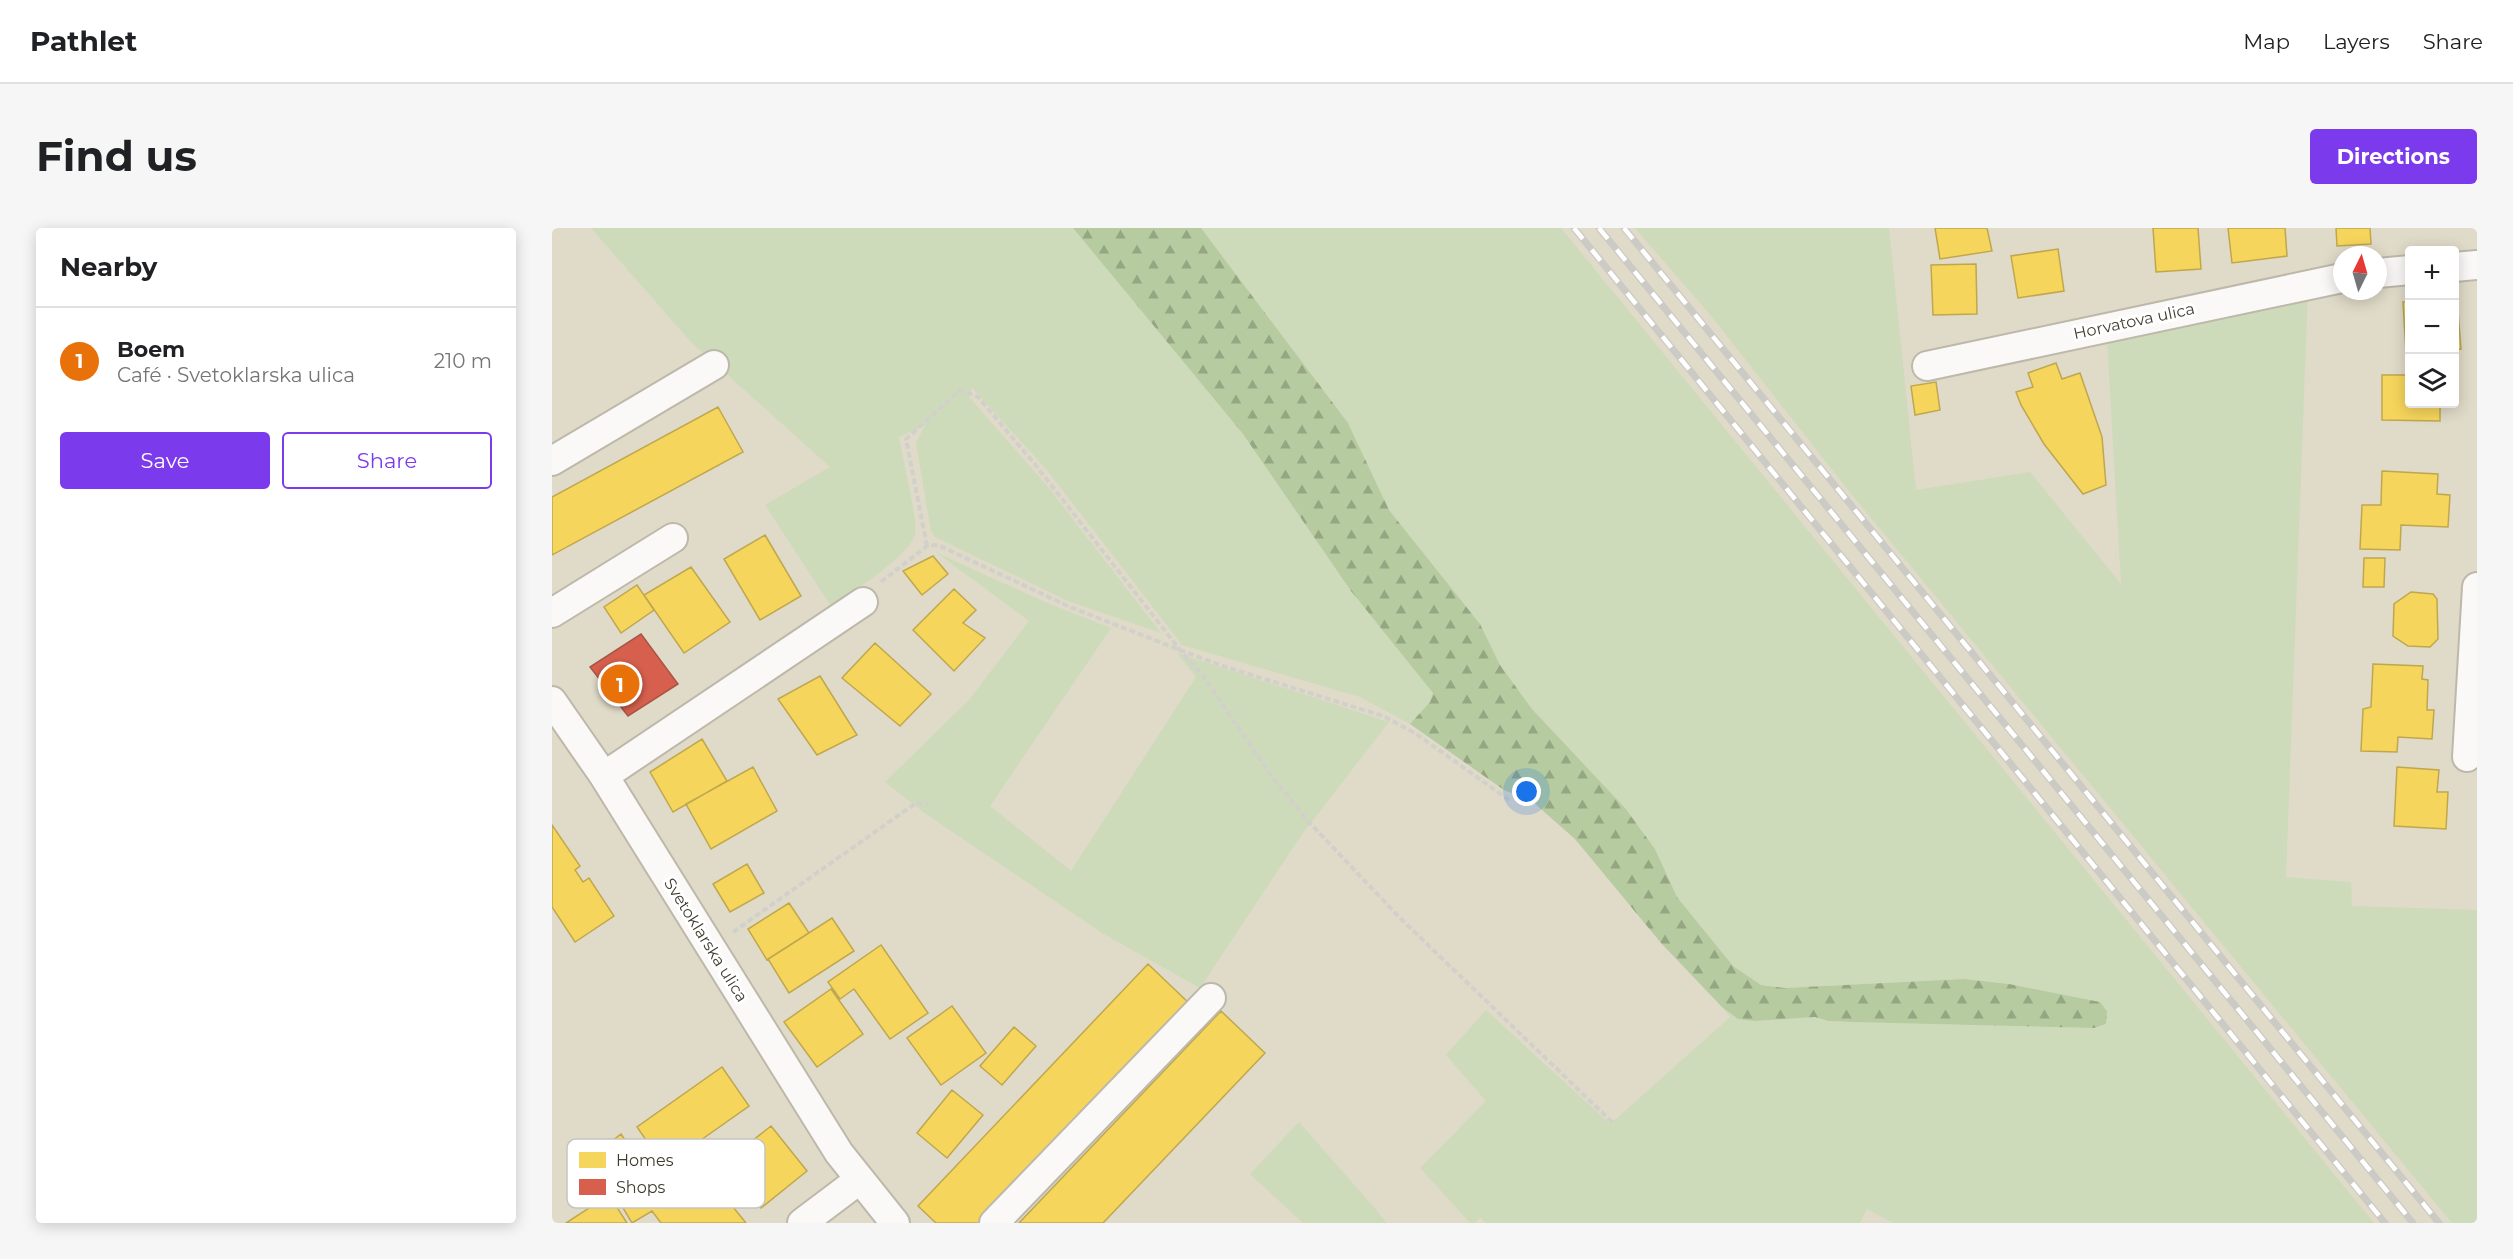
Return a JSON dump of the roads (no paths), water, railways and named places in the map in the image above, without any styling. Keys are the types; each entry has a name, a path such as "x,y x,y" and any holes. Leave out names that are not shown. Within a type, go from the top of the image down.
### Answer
{"street":[{"path":"2459,267 2477,265"},
{"path":"2387,272 2405,270"},
{"name":"Horvatova ulica","path":"1927,366 2333,280"},
{"path":"552,461 714,365"},
{"path":"552,613 672,538"},
{"path":"2467,757 2477,587"},
{"path":"604,776 863,602"},
{"name":"Svetoklarska ulica","path":"552,701 604,776 839,1153 895,1223"},
{"path":"994,1223 1211,998"},
{"path":"802,1223 860,1180"}],"railway":[{"path":"1574,228 2385,1223"},
{"path":"1599,228 2413,1223"},
{"path":"1624,228 2439,1223"}],"place":[{"name":"Boem","path":"620,684"}]}
